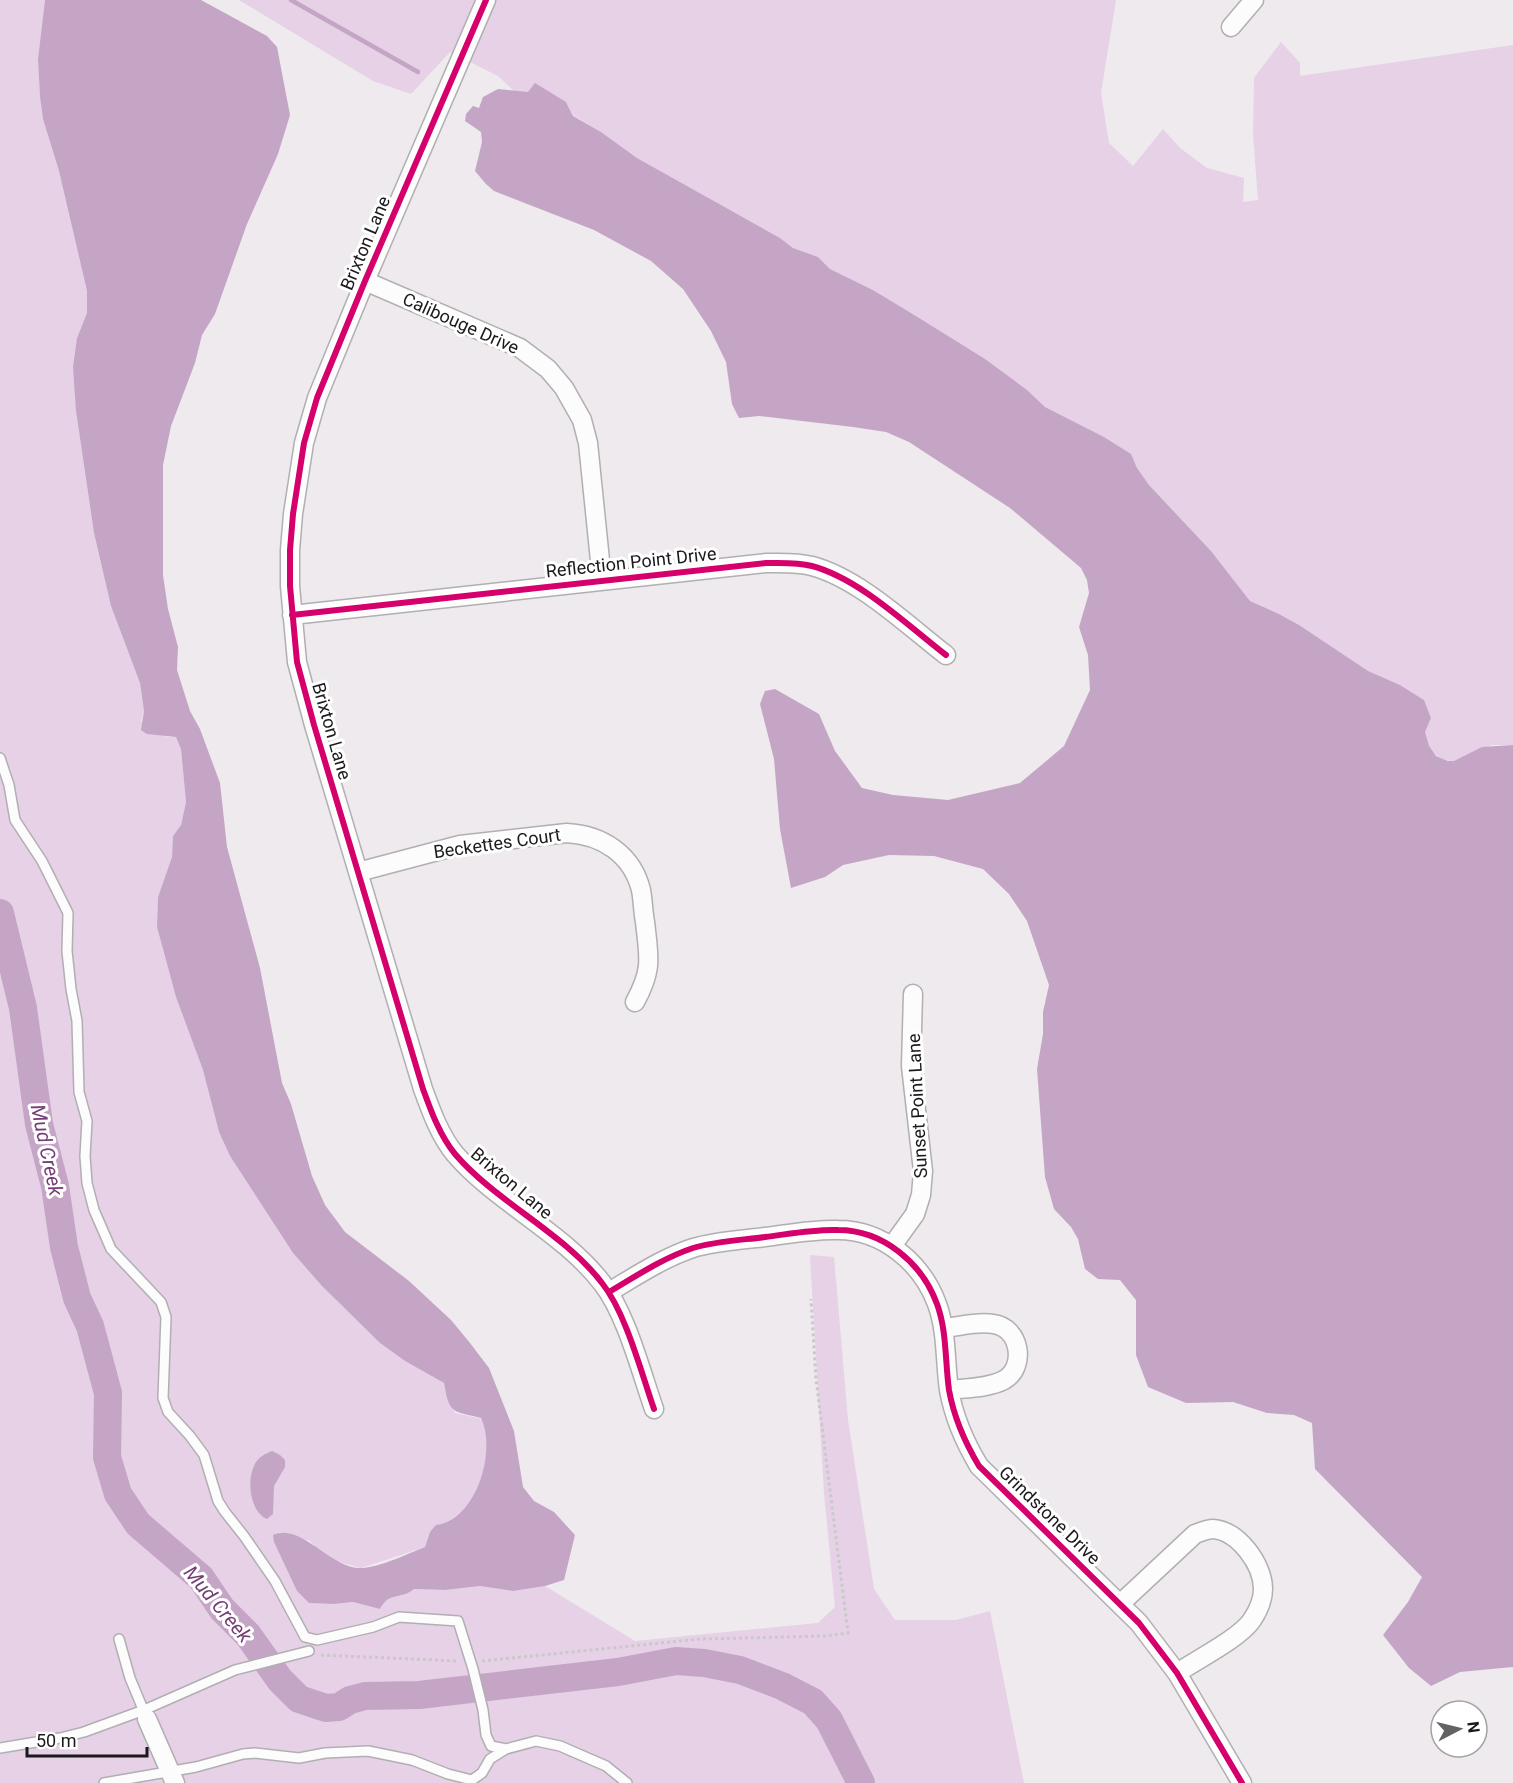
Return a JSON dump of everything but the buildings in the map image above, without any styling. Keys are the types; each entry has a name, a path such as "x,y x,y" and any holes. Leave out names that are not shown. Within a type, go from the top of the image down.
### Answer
{"street":[{"name":"Brixton Lane","path":"486,0 317,398 304,443 293,513 290,586 292,615 300,672 358,872 423,1089 445,1138 454,1153 471,1170 585,1264 609,1292 619,1311 654,1409"},
{"path":"1231,27 1254,0"},
{"name":"Calibouge Drive","path":"365,281 520,348 548,369 564,388 582,420 588,443 602,580"},
{"name":"Reflection Point Drive","path":"292,615 766,563 811,566 831,573 862,590 946,655"},
{"name":"Beckettes Court","path":"358,872 460,844 567,833 600,840 622,855 641,891 648,951 648,972 635,1002"},
{"name":"Sunset Point Lane","path":"892,1246 915,1215 921,1195 923,1171 911,1066 913,994"},
{"path":"609,1292 645,1270 677,1255 694,1248 722,1242 841,1230 877,1238 892,1246"},
{"name":"Grindstone Drive","path":"892,1246 912,1263 926,1281 938,1305 956,1422 979,1466 1139,1623 1177,1673 1242,1783"},
{"path":"943,1328 993,1324 1003,1327 1011,1334 1018,1354 1014,1370 1003,1380 950,1390"},
{"path":"1120,1604 1195,1534 1215,1529 1234,1538 1245,1549 1255,1562 1262,1581 1261,1600 1257,1611 1243,1630 1177,1673"},
{"path":"146,1715 172,1777"}],"lane":[{"path":"0,758 9,784 15,820 42,861 68,913 67,951 77,1021 79,1092 87,1121 85,1156 87,1183 94,1210 111,1249 146,1284 161,1302 164,1310 166,1317 163,1398 168,1412 204,1455 218,1501 270,1574 305,1637 317,1640 373,1627 399,1617 455,1620 460,1625 483,1710 485,1730 491,1746 490,1759 482,1773 472,1780 448,1774 412,1760 368,1751 325,1753 299,1758 255,1753 243,1754 172,1777 104,1783"},
{"path":"119,1640 130,1678 146,1715"},
{"path":"0,1748 50,1740 146,1715 235,1670 309,1651"},
{"path":"490,1759 506,1749 530,1742 545,1742 606,1766 627,1783"},
{"path":"491,1746 506,1749"}],"path":[{"path":"309,1651 333,1656 381,1656 472,1665 700,1639 825,1636 848,1633 816,1379 811,1299"}],"shaded area":[{"path":"0,0 45,0 38,59 43,119 59,171 87,291 87,313 77,338 76,411 94,533 111,606 140,683 144,711 141,721 167,737 176,737 181,749 186,802 181,825 173,836 172,857 158,897 157,927 176,997 203,1070 219,1132 230,1156 293,1253 322,1286 380,1343 405,1361 444,1383 445,1392 455,1413 482,1419 485,1429 487,1451 485,1463 474,1495 460,1512 430,1532 425,1547 361,1568 324,1555 310,1541 279,1532 296,1587 309,1603 353,1602 380,1609 391,1596 401,1596 414,1589 445,1590 480,1586 513,1591 545,1586 635,1641 818,1623 835,1607 824,1493 810,1255 834,1257 848,1420 874,1589 895,1620 956,1620 990,1611 1024,1783 0,1783"},
{"path":"45,0 201,0 267,36 277,47 290,115 278,154 247,224 215,314 202,335 195,363 171,426 163,465 163,575 168,609 178,647 177,670 190,711 200,729 220,783 227,847 260,968 282,1083 291,1104 312,1176 325,1205 345,1232 409,1281 451,1320 489,1368 514,1431 523,1487 534,1501 554,1512 575,1535 564,1580 545,1586 513,1591 480,1586 445,1590 414,1589 387,1600 380,1609 353,1602 309,1603 297,1591 274,1542 273,1535 284,1533 295,1535 339,1562 350,1567 362,1568 386,1563 425,1547 430,1532 436,1525 450,1520 462,1511 472,1498 480,1482 484,1465 485,1432 481,1418 454,1410 448,1401 444,1383 405,1361 380,1343 322,1286 293,1253 230,1156 219,1132 203,1070 176,997 157,927 158,897 172,857 173,836 181,825 186,802 181,749 176,737 147,734 141,730 144,711 140,683 111,606 94,533 76,411 73,367 77,338 87,313 87,291 59,171 43,119 38,59"},
{"path":"239,0 1116,0 1101,93 1109,143 1133,166 1163,129 1180,148 1207,168 1244,178 1243,202 1258,200 1253,134 1254,78 1281,42 1300,63 1300,76 1513,45 1513,745 1492,745 1454,761 1438,756 1430,749 1425,738 1431,718 1424,700 1400,685 1367,671 1299,625 1250,601 1211,551 1149,485 1130,454 1104,437 1045,407 1027,390 873,290 830,269 818,257 793,248 780,238 637,158 573,115 566,102 528,92 514,91 498,76 450,52 411,94 373,81"},
{"path":"535,83 566,102 573,116 601,132 637,158 780,238 793,248 818,257 830,269 873,290 985,359 1027,390 1045,407 1104,437 1131,454 1137,468 1149,485 1211,551 1250,601 1299,625 1368,671 1400,685 1424,700 1431,718 1425,732 1429,746 1436,756 1454,761 1482,747 1513,745 1513,1667 1460,1672 1431,1686 1409,1668 1383,1635 1408,1602 1422,1577 1315,1469 1312,1423 1294,1415 1267,1413 1233,1402 1186,1403 1148,1387 1136,1355 1136,1300 1120,1280 1098,1279 1085,1269 1078,1239 1071,1227 1054,1209 1045,1177 1037,1069 1043,1034 1043,1012 1049,985 1027,921 1009,894 983,869 934,856 889,855 843,865 825,877 791,888 780,829 774,759 760,704 765,691 775,689 819,714 835,751 862,788 893,795 948,800 1020,783 1064,746 1090,690 1088,655 1079,627 1089,593 1087,580 1081,568 1010,508 909,442 886,432 853,427 759,416 739,418 732,404 726,362 711,331 683,289 651,261 594,230 494,191 475,171 482,142 481,132 465,121 466,114 473,106 479,108 483,97 498,89 528,92"},
{"path":"272,1451 285,1460 285,1467 274,1486 273,1514 267,1519 256,1509 250,1485 256,1462"}],"waterway":[{"path":"291,0 418,72"},
{"name":"Mud Creek","path":"0,913 23,1008 39,1124 55,1186 64,1247 77,1298 90,1326 108,1393 107,1457 118,1494 138,1524 201,1578 222,1609 248,1635 280,1680 299,1699 326,1708 339,1707 350,1700 365,1696 419,1695 618,1672 676,1661 704,1663 740,1670 782,1686 813,1702 829,1720 861,1783"}],"cycle path":[{"path":"486,0 365,281 317,398 304,443 290,550 290,586 297,662 423,1089 436,1123 455,1154 472,1171 569,1248 602,1283 626,1326 654,1409"},
{"path":"292,615 766,563 795,563 830,572 848,581 882,604 946,655"},
{"path":"609,1292 671,1257 693,1248 720,1242 838,1230 855,1231 870,1236 899,1252 922,1275 937,1304 944,1336 951,1400 960,1429 979,1466 1139,1623 1177,1673 1242,1783"}]}
